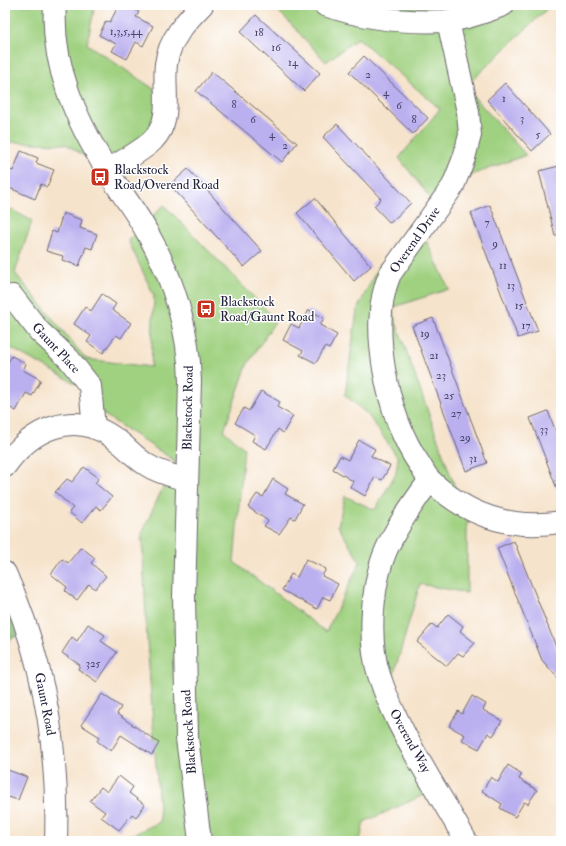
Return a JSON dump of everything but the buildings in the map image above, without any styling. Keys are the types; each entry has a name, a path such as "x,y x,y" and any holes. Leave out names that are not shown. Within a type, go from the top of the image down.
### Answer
{"street":[{"name":"Blackstock Road","path":"55,5 56,42 60,66 68,96 107,171 149,234 167,273 184,326 189,359 184,597 187,738 200,841"},
{"path":"107,171 153,140 162,126 166,110 166,62 174,39 188,19 202,5"},
{"path":"325,5 377,18 448,20 484,12 503,5"},
{"name":"Overend Drive","path":"448,20 468,112 470,135 454,186 390,274 386,284 380,331 388,395 398,427 411,452 430,480 448,494 482,516 518,524 546,524 561,522"},
{"name":"Gaunt Place","path":"12,296 39,331 69,359 90,386 94,428"},
{"path":"5,466 13,455 30,439 49,428 71,423 94,428 113,437 146,465 187,480"},
{"name":"Overend Way","path":"430,480 402,519 388,544 378,574 374,601 373,634 378,673 394,716 466,841"},
{"name":"Gaunt Road","path":"5,573 16,597 36,658 50,721 55,760 57,797 56,841"}],"green space":[{"path":"5,5 95,5 87,44 160,93 158,124 106,170 66,144 5,142"},
{"path":"273,5 551,5 465,87 526,155 474,174 435,204 399,158 440,109 358,38 326,62"},
{"path":"164,205 276,320 247,365 224,431 244,448 234,562 326,632 360,562 338,526 345,496 375,510 396,473 398,458 368,415 345,395 357,310 379,265 427,242 449,289 391,308 467,521 467,593 420,584 384,708 428,793 364,822 360,841 119,841 160,822 147,640 142,533 175,461 103,414 84,388 5,345 5,206 32,221 15,273 86,359 151,367 154,296 128,240"},
{"path":"5,596 19,634 5,644"}],"place":[{"name":"Blackstock Road/Overend Road","path":"100,177"},
{"name":"Blackstock Road/Gaunt Road","path":"206,309"}]}
